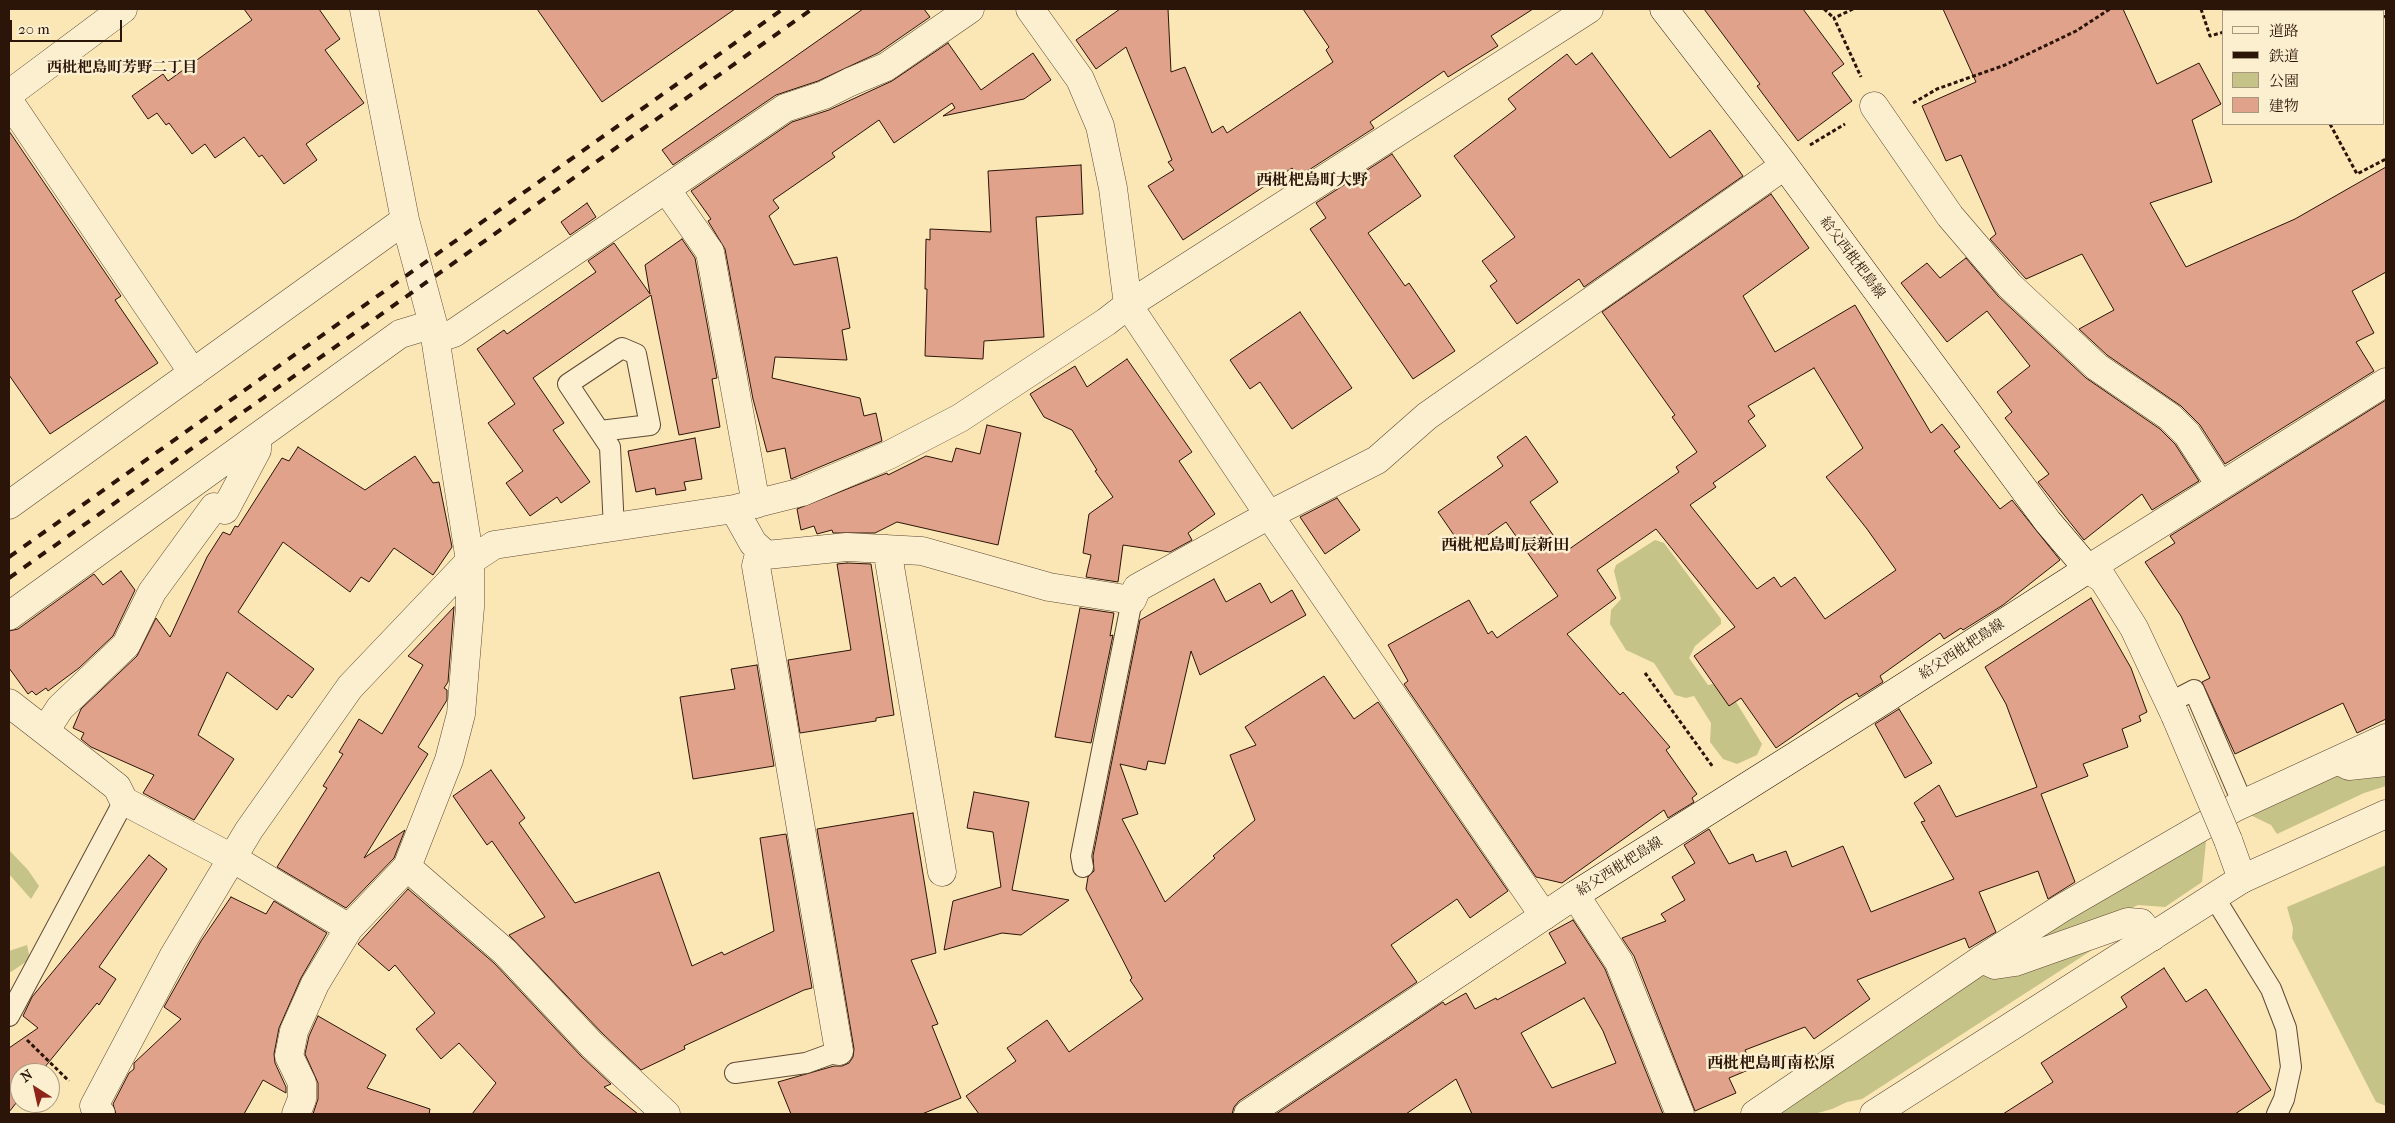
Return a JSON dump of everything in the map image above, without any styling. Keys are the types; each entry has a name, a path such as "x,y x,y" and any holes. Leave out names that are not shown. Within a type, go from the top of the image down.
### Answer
{"street":[{"path":"9,94 123,9"},
{"path":"296,1114 302,1099 302,1083 289,1056 294,1032 315,984 349,928 408,867 449,760 462,714 470,607 470,561 434,331 405,220 364,9"},
{"path":"9,616 400,334 434,331 454,333 785,108 824,95 886,67 970,9"},
{"path":"1030,9 1080,79 1098,119 1106,145 1114,188 1128,305 1269,515 1544,916"},
{"path":"98,1110 173,957 248,830 350,687 470,561 494,545 614,529 745,506 802,492 889,455 960,418 1106,322 1128,305 1589,9"},
{"name":"給父西枇杷島線","path":"1248,1114 1574,895 1733,796 2088,568 2048,522 1783,164 1664,9"},
{"path":"9,101 194,373"},
{"path":"1880,113 1950,216 2009,285 2097,367 2170,417 2187,434 2220,485"},
{"path":"666,189 710,252 745,506 753,544 766,555 847,547 922,551 1048,587 1132,600 1137,588 1269,515 1377,460 1427,416 1783,164"},
{"path":"9,505 405,220"},
{"path":"2242,879 2228,840 2172,709 2134,628 2102,579 2088,568 2386,382"},
{"path":"45,732 60,708 126,645 152,592 214,507 225,510 257,450 257,438"},
{"path":"887,549 942,872"},
{"path":"760,550 756,566 839,1051"},
{"path":"9,703 117,787 124,801 232,858 349,928"},
{"path":"1755,1114 1982,959 2062,908 2243,804 2386,738"},
{"path":"2337,760 2349,766 2386,762"},
{"path":"1874,1114 2242,879 2386,814"},
{"path":"408,867 505,952 592,1045 666,1114"},
{"path":"1574,895 1619,962 1680,1114"},
{"path":"1982,959 1995,965 2015,962 2128,922 2141,923 2152,937"}],"lane":[{"path":"600,432 650,425 636,354 622,348 568,384 600,432 610,446 614,529"},
{"path":"1083,867 1081,856 1132,600"},
{"path":"2172,709 2194,690 2243,804"},
{"path":"9,1016 124,801"},
{"path":"2214,897 2271,989 2286,1028 2291,1067 2284,1099 2277,1114"},
{"path":"735,1073 806,1063 839,1051"}],"path":[{"path":"1824,9 1834,18 1880,113"},
{"path":"1834,18 1853,9"},
{"path":"1783,164 1880,113 1937,89 2005,65 2076,31 2110,9"},
{"path":"2201,9 2210,36 2222,33"},
{"path":"2331,125 2357,174 2386,159"},
{"path":"1645,673 1733,796"},
{"path":"23,1037 98,1110"}],"green space":[{"path":"1655,540 1664,543 1721,619 1721,624 1695,646 1689,658 1708,685 1718,683 1728,689 1762,744 1757,755 1737,764 1723,759 1710,742 1711,723 1694,696 1686,698 1675,695 1654,663 1626,650 1610,624 1611,610 1621,599 1614,571 1616,565"},
{"path":"2386,772 2386,786 2364,793 2277,834 2271,825 2246,813 2320,777 2373,775"},
{"path":"2207,832 2202,882 2165,907 2138,905 2108,920 2002,953"},
{"path":"9,850 28,870 39,886 31,899 9,874"},
{"path":"2386,865 2386,1106 2376,1102 2292,938 2293,928 2287,907"},
{"path":"2106,941 1862,1099 1847,1102 1814,1114 1767,1114 1973,972"},
{"path":"27,945 30,959 11,972 9,971 9,951"}],"building":[{"path":"244,9 319,9 340,39 325,50 364,103 306,144 317,160 284,184 262,155 259,157 244,137 215,158 205,144 192,154 169,123 166,125 157,113 148,119 132,96 163,74 168,81 252,20"},
{"path":"537,9 735,9 602,102"},
{"path":"863,9 924,9 930,17 878,53 818,81 776,95 673,165 662,150"},
{"path":"1120,9 1168,9 1171,72 1185,67 1212,133 1223,126 1227,133 1333,62 1326,50 1329,47 1303,9 1533,9 1491,36 1498,46 1448,77 1444,71 1370,122 1374,128 1298,177 1292,168 1183,240 1148,186 1174,170 1168,162 1172,160 1126,47 1096,69 1076,40"},
{"path":"1704,9 1803,9 1844,64 1832,73 1852,101 1798,141 1757,86 1760,84"},
{"path":"1943,9 2123,9 2157,84 2199,63 2221,104 2192,120 2212,182 2150,203 2186,267 2295,219 2386,167 2386,272 2352,291 2374,333 2356,342 2374,371 2225,464 2200,425 2181,406 2107,355 2079,329 2114,310 2082,254 2026,279 1990,239 1996,234 1961,155 1946,161 1922,106 1976,82"},
{"path":"948,43 981,90 1033,53 1051,80 1024,99 943,116 955,108 952,103 894,143 879,120 832,153 835,157 773,200 779,208 769,216 794,265 837,257 850,328 842,330 847,360 775,357 772,378 860,398 864,416 876,413 882,441 791,479 785,448 767,452 753,399 725,249 708,221 711,219 691,191 792,122 829,110 892,81"},
{"path":"1592,53 1670,158 1710,130 1743,176 1584,287 1579,279 1517,324 1490,286 1497,281 1482,261 1515,237 1454,156 1516,109 1508,99 1567,54 1576,65"},
{"path":"9,131 121,296 115,300 158,363 50,434 9,375"},
{"path":"1392,154 1421,196 1368,233 1405,286 1409,283 1455,351 1413,379 1310,229 1326,218 1316,203"},
{"path":"1081,165 1083,214 1036,217 1044,337 984,341 983,359 925,356 926,239 930,240 930,229 991,232 988,171"},
{"path":"1771,194 1809,248 1743,296 1775,352 1855,305 1931,433 1942,424 1960,447 1954,451 2000,509 2012,500 2060,560 2003,605 1963,630 1961,628 1944,639 1940,633 1880,676 1883,682 1859,697 1857,693 1845,700 1776,748 1741,698 1729,706 1694,656 1735,627 1656,529 1597,570 1616,598 1567,634 1620,695 1623,692 1670,747 1666,750 1697,794 1692,798 1694,802 1668,818 1664,810 1562,883 1536,877 1404,684 1408,681 1388,645 1469,600 1488,634 1492,631 1497,638 1558,596 1506,522 1465,551 1438,512 1503,466 1497,457 1526,436 1558,482 1530,502 1565,552 1679,472 1676,467 1697,452 1672,417 1675,415 1602,312","holes":["1814,368 1863,448 1826,477 1896,570 1825,619 1795,577 1781,587 1774,577 1757,589 1690,505 1716,487 1713,483 1766,446 1748,421 1755,416 1748,406"]},
{"path":"587,203 596,217 570,235 561,222"},
{"path":"682,239 695,258 717,378 712,379 720,427 679,435 651,295 533,378 564,423 553,430 590,482 561,503 557,497 530,516 506,483 523,471 488,423 515,404 477,349 504,330 507,334 596,272 588,261 614,243 650,294 645,265"},
{"path":"1966,258 1998,296 2086,378 2160,429 2175,444 2199,481 2152,510 2142,494 2084,540 2038,482 2049,474 2005,418 2012,412 1997,392 2030,366 1987,311 1947,342 1901,283 1927,263 1940,278"},
{"path":"1300,312 1352,388 1292,429 1260,382 1250,389 1230,360"},
{"path":"1127,359 1192,452 1179,461 1215,514 1188,533 1192,540 1170,552 1123,545 1118,582 1086,577 1091,555 1083,553 1089,514 1113,497 1095,471 1097,470 1072,430 1044,417 1030,394 1075,366 1087,387"},
{"path":"2386,400 2386,719 2357,733 2343,703 2235,754 2202,682 2210,678 2181,616 2145,562 2175,543 2170,536"},
{"path":"987,425 1021,433 998,545 897,522 875,533 833,533 832,530 817,534 814,526 801,530 797,509 887,473 888,475 926,456 952,462 956,448 980,454"},
{"path":"695,438 702,479 684,482 686,490 656,495 655,488 636,492 628,451"},
{"path":"298,447 365,490 415,456 433,483 439,482 452,547 433,575 394,548 369,582 361,577 350,592 283,542 238,612 314,669 292,698 288,695 277,710 227,672 198,735 234,759 194,820 143,793 154,775 91,747 81,739 84,733 73,728 81,709 137,656 156,618 170,637 207,557 223,532 230,535 235,526 238,527 282,458 289,461"},
{"path":"1337,498 1360,530 1325,554 1300,517"},
{"path":"837,564 871,564 894,715 876,718 876,721 800,733 788,660 851,650"},
{"path":"121,571 135,590 113,636 79,668 48,691 46,688 36,695 32,691 28,694 9,668 9,631 18,629 94,574 103,585"},
{"path":"1214,579 1226,602 1260,583 1271,603 1292,590 1306,615 1200,675 1191,651 1165,764 1148,761 1146,770 1120,764 1138,814 1122,819 1165,902 1215,858 1213,856 1255,820 1230,755 1256,745 1245,727 1324,676 1354,719 1378,702 1508,891 1470,918 1457,899 1391,945 1417,982 1239,1101 1234,1107 1232,1114 979,1114 966,1096 1016,1061 1007,1048 1047,1020 1069,1052 1143,999 1130,980 1132,978 1086,889 1088,877 1094,871 1093,856 1140,620"},
{"path":"2091,598 2131,668 2147,712 2139,716 2141,721 2122,729 2128,747 2083,764 2088,776 2041,794 2075,882 2048,899 2038,871 1979,892 1996,932 1969,948 1965,938 1857,980 1870,999 1814,1039 1805,1027 1745,1050 1753,1068 1729,1078 1736,1093 1695,1111 1634,956 1622,938 1666,921 1661,914 1685,900 1672,877 1695,863 1684,845 1709,829 1729,864 1753,854 1756,862 1786,851 1792,867 1843,846 1871,912 1954,879 1921,822 1925,821 1914,803 1939,785 1956,817 2037,787 2006,704 1985,667"},
{"path":"454,607 448,682 444,688 447,690 447,700 418,747 428,754 364,858 405,830 394,858 346,908 277,867 327,788 323,786 343,754 339,752 359,719 382,734 423,665 408,656"},
{"path":"1080,608 1114,613 1110,636 1113,635 1091,743 1055,737"},
{"path":"757,665 774,766 693,779 680,697 735,689 731,669"},
{"path":"1899,709 1932,763 1905,778 1875,724"},
{"path":"491,770 525,818 519,823 575,903 659,872 692,966 722,952 724,955 774,931 760,838 786,834 812,988 684,1046 685,1049 641,1070 603,1034 509,935 545,917 492,841 487,845 453,796"},
{"path":"974,792 1029,802 1012,890 1069,900 1021,935 1002,933 944,950 953,901 1001,887 993,832 967,828"},
{"path":"913,813 936,953 911,960 938,1024 932,1026 961,1098 922,1114 791,1114 778,1082 849,1063 853,1057 854,1049 817,829"},
{"path":"149,855 167,869 99,967 116,979 99,1005 97,1003 48,1063 10,1063 9,1112 9,1048 38,1028 23,1016 32,997"},
{"path":"408,889 494,963 581,1056 611,1084 604,1087 638,1114 472,1114 496,1083 459,1043 441,1059 416,1029 435,1013 395,965 389,971 358,944"},
{"path":"231,897 266,914 274,901 327,933 301,978 279,1028 274,1054 275,1063 286,1087 286,1093 263,1080 244,1114 116,1114 113,1104 129,1073 134,1069 134,1063 181,1019 164,1007 201,941"},
{"path":"1573,920 1605,969 1663,1114 1472,1114 1456,1079 1406,1114 1276,1114 1443,1002 1445,1005 1466,993 1475,1009 1496,998 1497,1000 1566,963 1549,933","holes":["1584,998 1603,1031 1616,1063 1552,1088 1521,1033"]},
{"path":"2164,968 2186,1002 2206,989 2271,1090 2235,1114 2003,1114 2053,1082 2041,1063 2127,1007 2121,997"},
{"path":"318,1016 386,1055 367,1088 430,1109 429,1114 313,1114 318,1099 318,1083 305,1054 309,1036"}],"railway":[{"path":"9,557 783,9"},
{"path":"9,578 812,9"}],"district":[{"name":"西枇杷島町芳野二丁目","path":"122,68"},
{"name":"西枇杷島町大野","path":"1312,181"},
{"name":"西枇杷島町辰新田","path":"1505,546"},
{"name":"西枇杷島町南松原","path":"1771,1064"}]}
